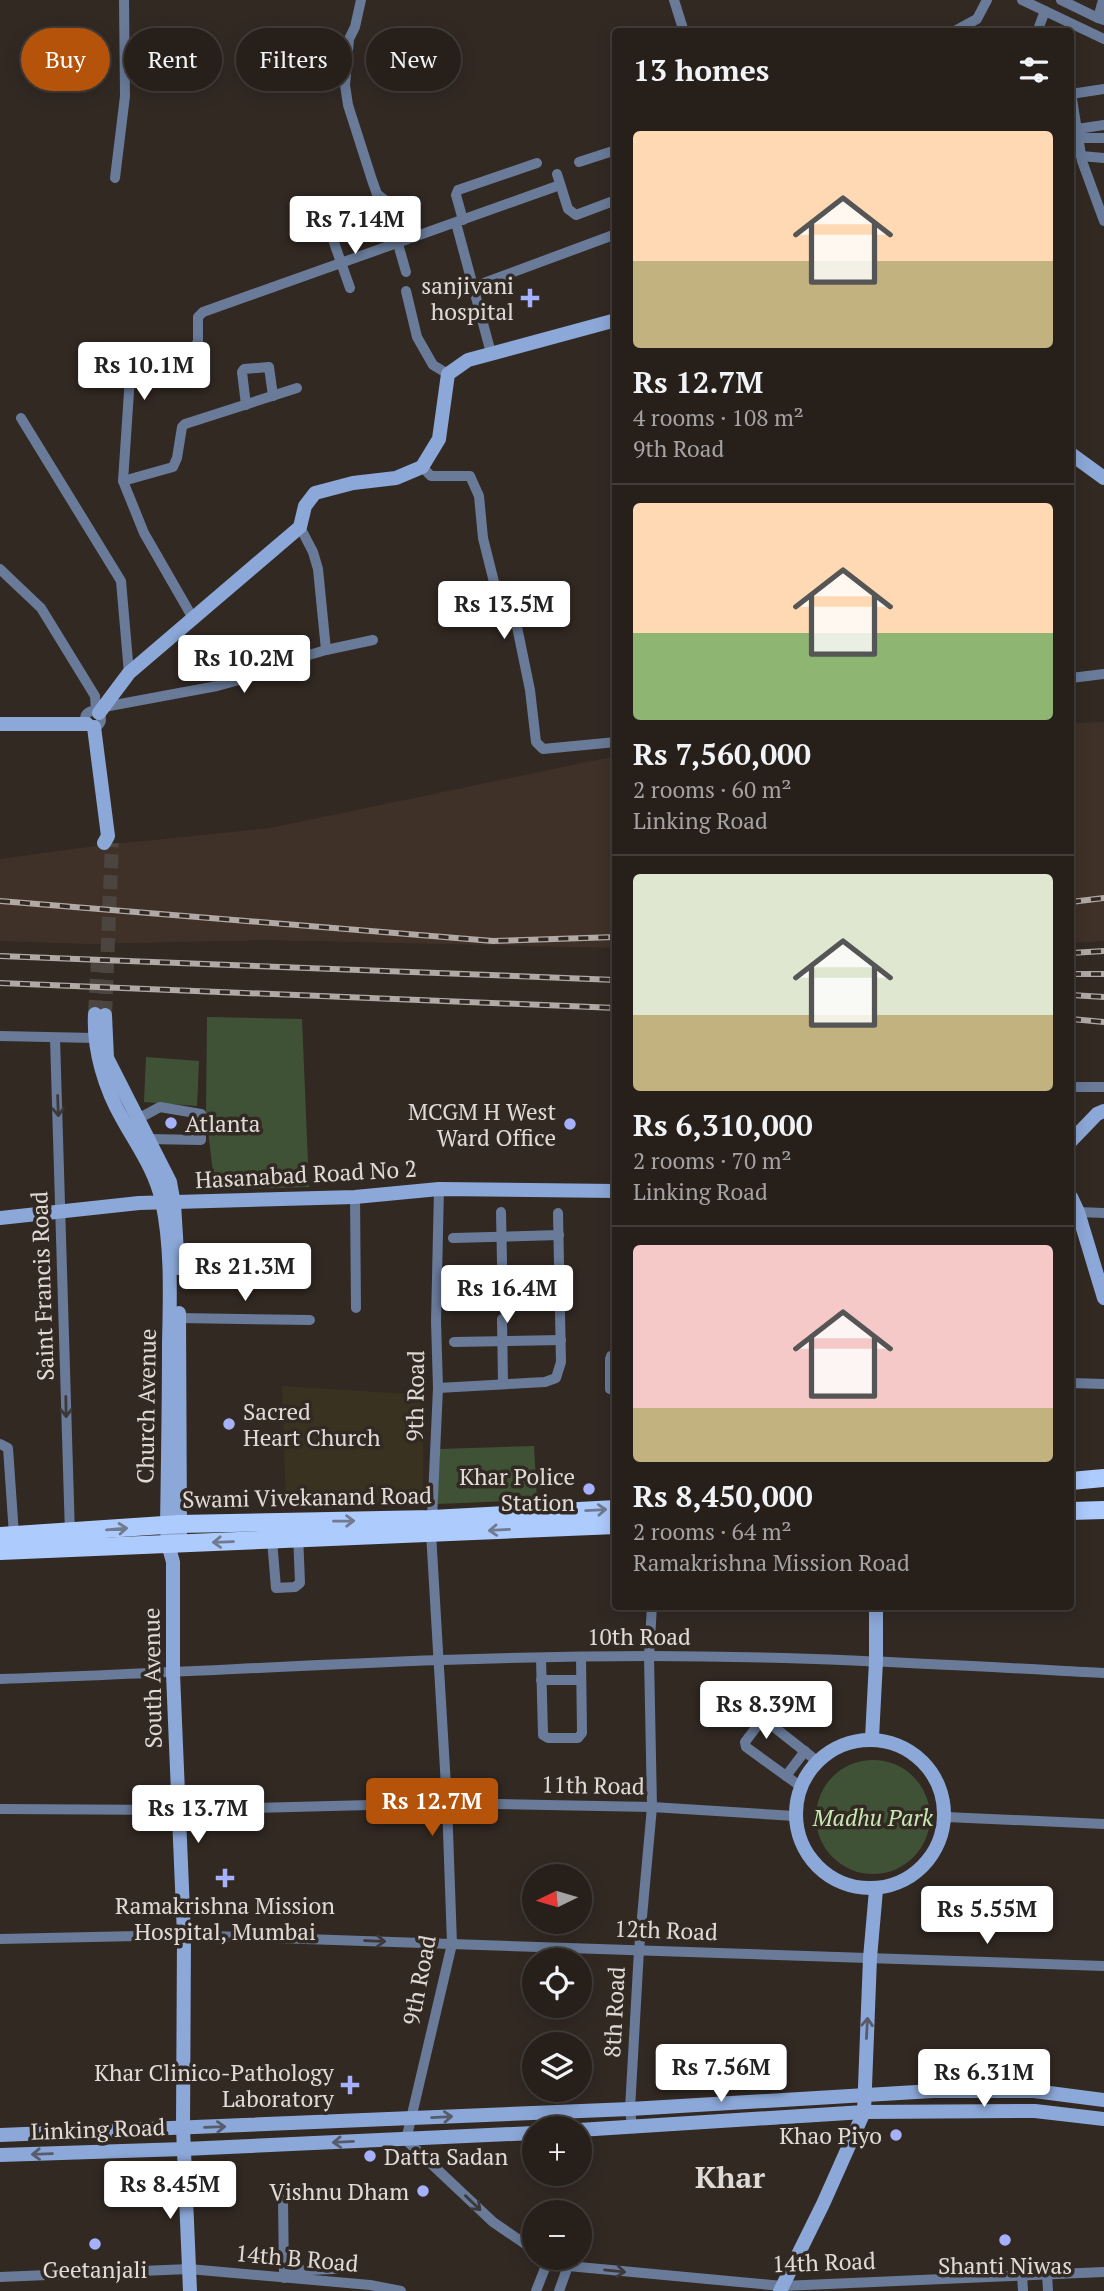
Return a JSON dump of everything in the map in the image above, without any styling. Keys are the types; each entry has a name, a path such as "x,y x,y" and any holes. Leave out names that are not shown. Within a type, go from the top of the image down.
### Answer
{"main road":[{"path":"1074,1480 1104,1478"},
{"name":"Swami Vivekanand Road","path":"432,1526 612,1509"},
{"path":"1074,1511 1104,1510"},
{"name":"Swami Vivekanand Road","path":"0,1551 173,1524 298,1530 612,1525"},
{"name":"Swami Vivekanand Road","path":"7,1536 174,1550 272,1540 298,1530"}],"street":[{"path":"115,178 125,96 124,0"},
{"path":"361,0 355,27 349,39 345,85 348,105 372,180 377,194 386,201 391,216"},
{"path":"674,0 683,28"},
{"path":"960,28 977,19 987,0"},
{"path":"1022,0 1071,28"},
{"path":"1061,0 1101,19 1103,0"},
{"path":"1039,28 1045,11"},
{"path":"1074,29 1104,39"},
{"path":"1074,94 1104,89"},
{"path":"1074,111 1081,156 1104,221"},
{"path":"1078,134 1104,125"},
{"path":"1078,134 1104,138"},
{"path":"579,162 612,151"},
{"path":"1081,156 1104,158"},
{"path":"491,353 473,287 456,195 458,190 537,163"},
{"path":"194,620 144,533 123,481 130,371 133,367 195,346 198,342 198,317 203,312 460,222 558,180 572,214 576,215 612,202"},
{"path":"331,234 350,288"},
{"path":"473,287 612,235"},
{"path":"398,244 407,272"},
{"path":"406,291 417,337 433,365 448,374"},
{"path":"0,715 65,718 94,716 129,673 300,527 305,506 314,493 353,483 396,478 422,467 439,439 448,374 468,360 612,321"},
{"path":"246,405 242,372 244,369 269,367 273,396"},
{"path":"123,481 173,467 177,458 180,432 185,424 297,388"},
{"path":"21,418 121,580 129,673"},
{"path":"1074,456 1104,478"},
{"path":"422,467 431,476 470,476 480,496 483,538 494,582 516,622 538,747 543,749 612,742"},
{"path":"300,527 313,552 318,569 326,650"},
{"path":"0,569 41,608 95,696 94,716 108,840"},
{"path":"0,724 94,716 217,686 268,672 302,657 373,640"},
{"path":"1074,678 1104,674"},
{"name":"Church Avenue","path":"131,1122 102,1071 95,1038 100,1014 107,1058 131,1122 168,1204 174,1550"},
{"path":"0,1036 95,1038"},
{"name":"Saint Francis Road","path":"55,1038 70,1540"},
{"path":"1074,1087 1104,1087"},
{"path":"148,1139 201,1140 201,1114 160,1107 131,1122 148,1139 170,1182 168,1204 179,1318 173,1524"},
{"path":"1074,1138 1097,1114 1104,1111"},
{"name":"Hasanabad Road No 2","path":"0,1218 139,1203 355,1197 439,1189 612,1192"},
{"name":"9th Road","path":"406,2140 452,1944 432,1526 438,1388 436,1321 439,1189"},
{"path":"355,1197 356,1308"},
{"path":"1104,1213 1075,1211 1104,1298"},
{"path":"501,1213 502,1264"},
{"path":"438,1388 545,1382 556,1378 561,1362 558,1213"},
{"path":"453,1238 559,1235"},
{"path":"179,1318 310,1320"},
{"path":"502,1319 503,1383"},
{"path":"454,1342 561,1340"},
{"path":"612,1356 612,1390"},
{"path":"1074,1383 1104,1384"},
{"path":"0,1444 8,1448 7,1536"},
{"path":"272,1540 276,1588 295,1587 300,1583 298,1530"},
{"name":"South Avenue","path":"174,1550 173,1674 184,1935 183,2128 190,2291"},
{"name":"8th Road","path":"632,2127 630,2109 639,1950 652,1807 649,1656 652,1610"},
{"path":"872,1738 877,1661 876,1610"},
{"name":"10th Road","path":"0,1679 173,1674 439,1659 649,1656 877,1661 1104,1673"},
{"path":"541,1658 543,1735 548,1738 578,1738 582,1733 581,1657"},
{"path":"541,1680 581,1680"},
{"path":"800,1786 746,1746 745,1742 761,1721 765,1720 811,1756"},
{"path":"786,1776 811,1756 842,1744 872,1738 910,1750 937,1778 946,1816 936,1852 911,1878 876,1890 846,1886 820,1870 802,1846 795,1816 800,1786 811,1756"},
{"name":"11th Road","path":"0,1809 179,1810 447,1803 652,1807 795,1816"},
{"path":"946,1816 1104,1824"},
{"path":"781,2288 862,2117 876,1890"},
{"name":"12th Road","path":"0,1939 184,1935 1104,1966"},
{"name":"Linking Road","path":"0,2135 630,2109 933,2091 1034,2091 1104,2100"},
{"path":"592,2129 1035,2111 1104,2119"},
{"name":"Linking Road","path":"0,2155 522,2134"},
{"path":"406,2140 493,2222 522,2242"},
{"path":"288,2193 283,2198 284,2274 335,2267 336,2287"},
{"name":"14th B Road","path":"0,2277 189,2269 284,2274 305,2283 401,2291"},
{"path":"536,2291 552,2270"},
{"path":"556,2270 559,2291"},
{"name":"14th Road","path":"592,2270 781,2288 1104,2272"},
{"path":"1047,2274 1048,2291"},
{"path":"1022,2275 1023,2291"},
{"path":"298,2291 305,2283"}],"shaded area":[{"path":"1104,722 1104,941 1074,943 1074,723"},
{"path":"612,757 612,948 268,940 88,944 0,941 0,859 270,828"},
{"path":"282,1386 423,1395 423,1503 286,1504"}],"green space":[{"path":"207,1017 302,1019 309,1187 215,1190 206,1113"},
{"path":"146,1057 199,1061 197,1106 144,1102"},
{"path":"534,1446 537,1500 437,1504 440,1449"},
{"name":"Madhu Park","path":"873,1760 895,1765 913,1777 925,1795 930,1817 925,1839 913,1857 895,1869 873,1874 851,1869 833,1857 821,1839 816,1817 821,1795 833,1777 851,1765"}],"tunnel":[{"path":"105,1015 112,843"},
{"path":"95,1014 98,959"}],"railway":[{"path":"1074,902 1104,898"},
{"path":"0,901 493,941 612,937"},
{"path":"1074,953 1104,951"},
{"path":"0,956 612,980"},
{"path":"1074,974 1104,974"},
{"path":"0,983 612,1008"},
{"path":"1074,995 1104,997"},
{"path":"1074,1019 1104,1022"}],"place":[{"name":"sanjivani hospital","path":"530,298"},
{"name":"Atlanta","path":"171,1123"},
{"name":"MCGM H West Ward Office","path":"570,1124"},
{"name":"Sacred Heart Church","path":"229,1424"},
{"name":"Khar Police Station","path":"589,1489"},
{"name":"Ramakrishna Mission Hospital, Mumbai","path":"225,1878"},
{"name":"Khar Clinico-Pathology Laboratory","path":"350,2085"},
{"name":"Khao Piyo","path":"896,2135"},
{"name":"Datta Sadan","path":"370,2156"},
{"name":"Vishnu Dham","path":"423,2191"},
{"name":"Shanti Niwas","path":"1005,2240"},
{"name":"Geetanjali","path":"95,2244"}],"district":[{"name":"Khar","path":"730,2177"}]}
